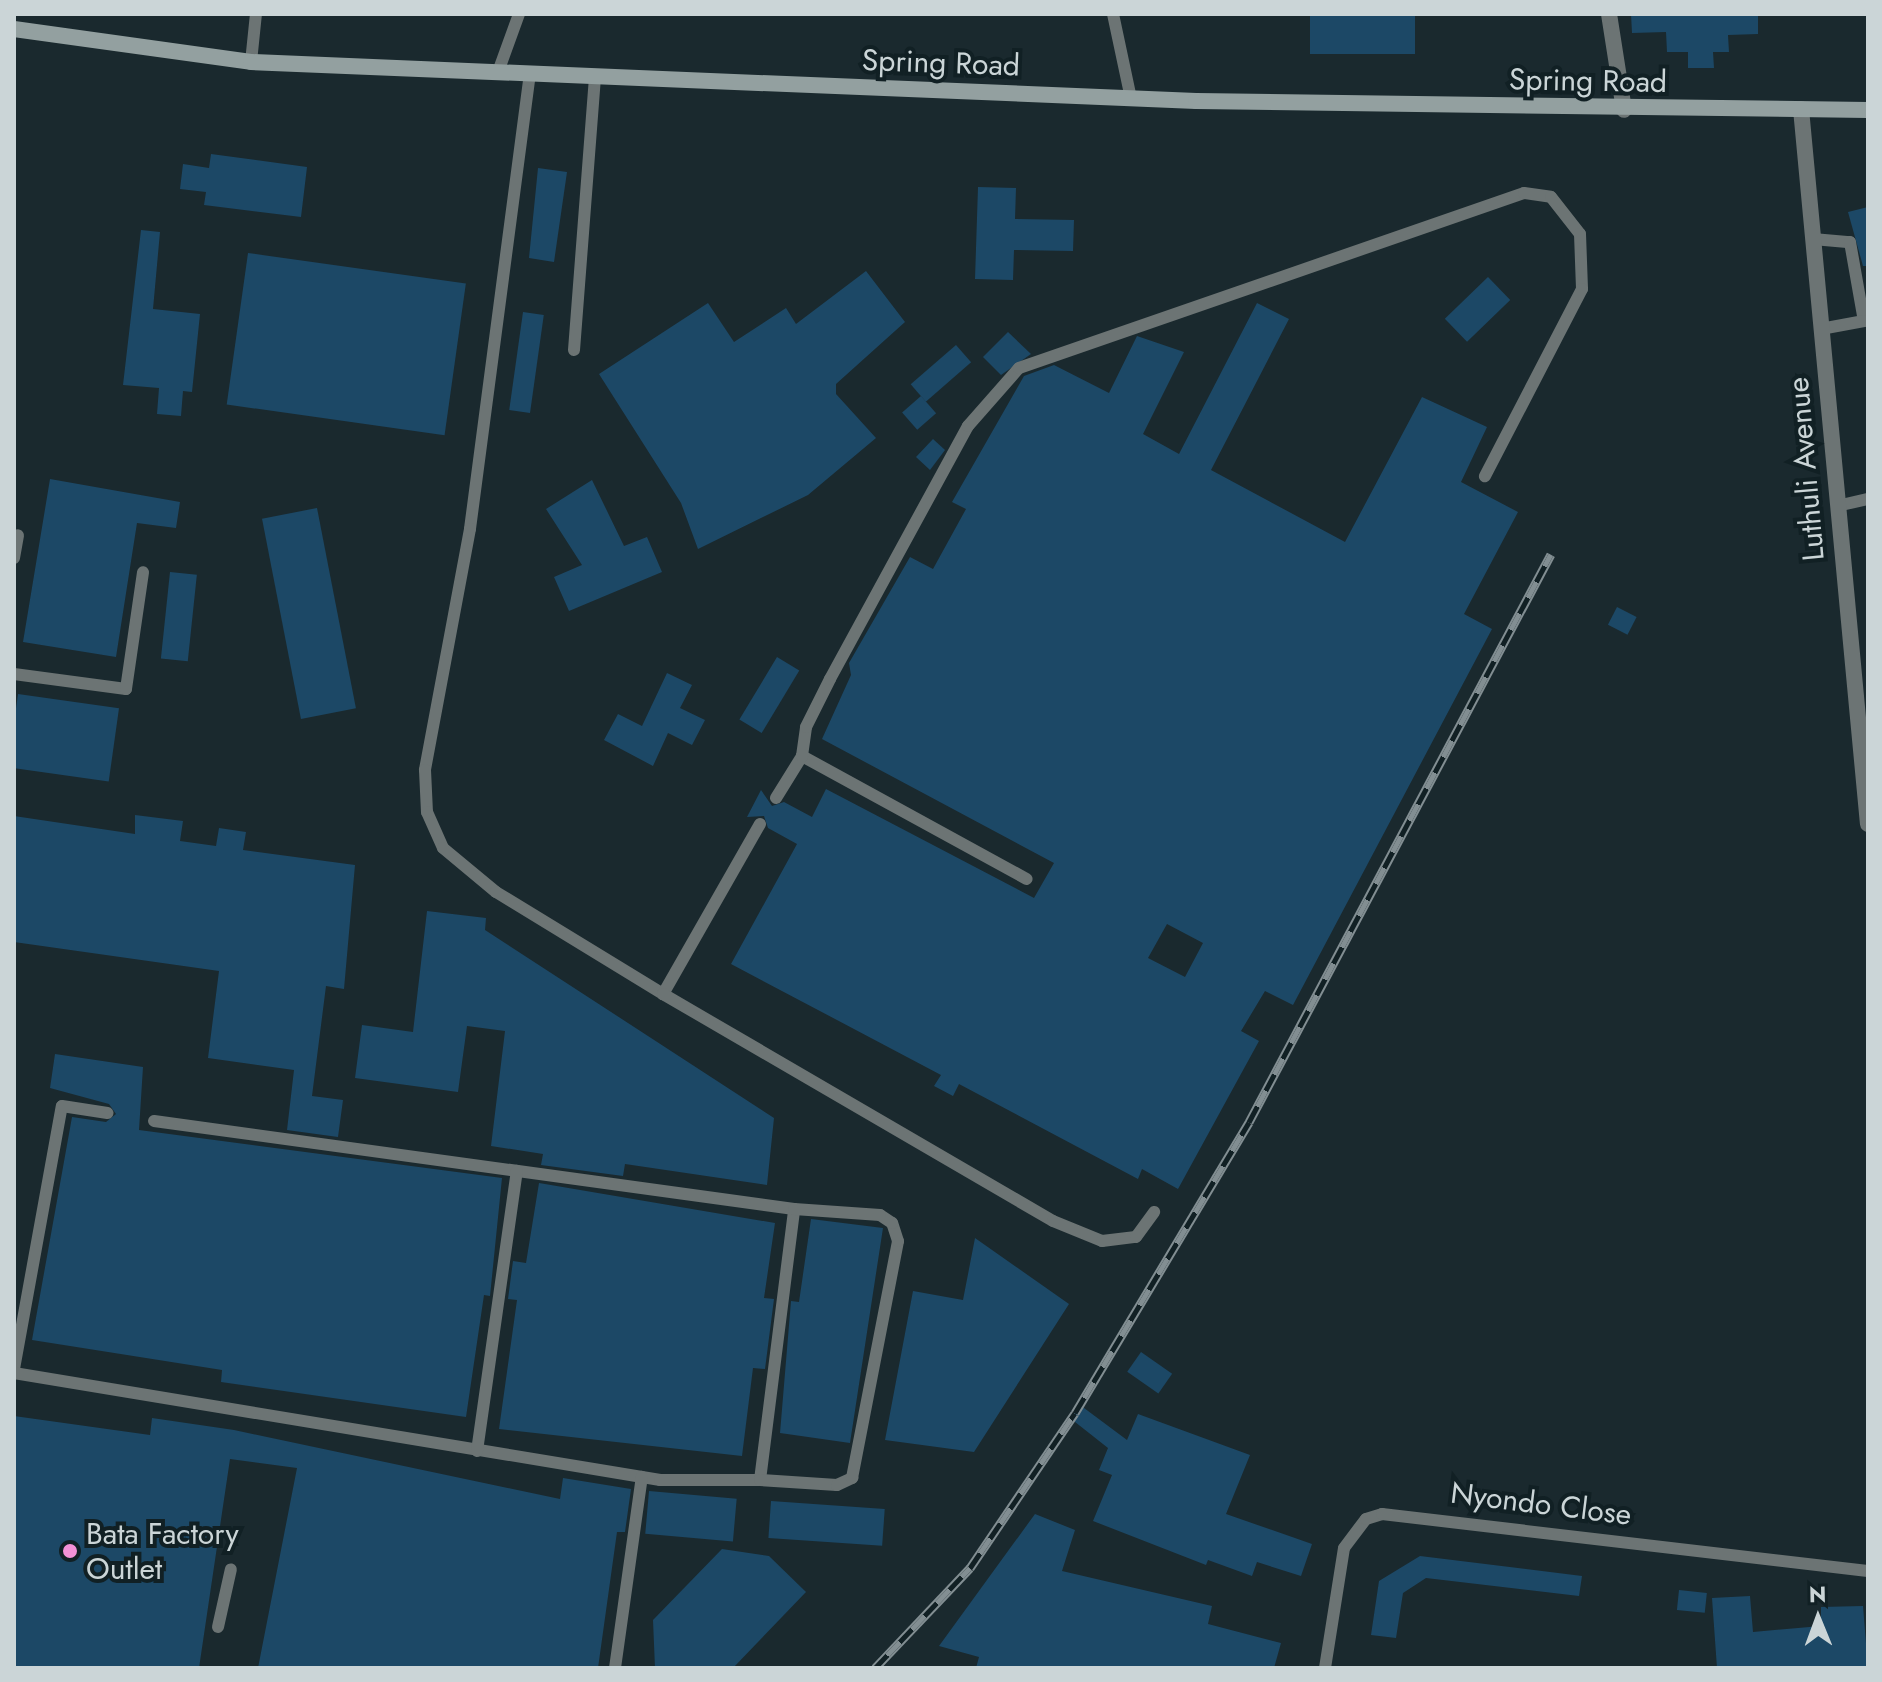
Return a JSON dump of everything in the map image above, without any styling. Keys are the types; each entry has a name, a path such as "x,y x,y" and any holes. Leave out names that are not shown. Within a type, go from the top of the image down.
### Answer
{"main road":[{"name":"Spring Road","path":"14,29 251,62 1131,99 1624,110 1868,110"}],"street":[{"path":"1609,14 1624,110"},
{"name":"Luthuli Avenue","path":"1801,109 1868,824"}],"lane":[{"path":"251,62 256,14"},
{"path":"498,72 519,14"},
{"path":"1113,14 1131,99"},
{"path":"530,73 470,529 425,770 427,812 443,848 496,892 663,994 1053,1221 1102,1241 1136,1237 1154,1212"},
{"path":"574,350 595,76"},
{"path":"776,798 802,756 806,727 830,679 968,426 1019,368 1524,193 1551,197 1580,234 1582,289 1485,476"},
{"path":"1813,239 1850,242 1864,321 1821,329"},
{"path":"1837,506 1868,499"},
{"path":"14,558 18,535"},
{"path":"14,674 126,689 143,572"},
{"path":"802,756 1027,879"},
{"path":"663,994 760,824"},
{"path":"107,1113 62,1106 14,1371 642,1477 837,1485 852,1478 898,1241 892,1223 880,1215 794,1209 154,1121"},
{"path":"477,1451 517,1171"},
{"path":"760,1480 794,1209"},
{"path":"615,1668 642,1477"},
{"name":"Nyondo Close","path":"1325,1668 1344,1548 1366,1519 1382,1514 1868,1571"},
{"path":"218,1627 231,1569"}],"building":[{"path":"1310,14 1415,14 1415,54 1310,54"},
{"path":"1631,14 1758,14 1758,34 1728,35 1729,52 1713,52 1714,68 1688,68 1688,52 1667,52 1666,32 1632,33"},
{"path":"211,154 307,167 301,217 204,205 206,192 180,189 183,164 209,168"},
{"path":"538,168 567,172 554,262 529,258"},
{"path":"978,187 1016,188 1015,219 1074,220 1073,251 1014,250 1013,280 975,279"},
{"path":"1868,207 1868,266 1863,266 1848,212"},
{"path":"141,230 160,232 153,309 200,314 192,392 183,391 181,416 157,414 159,388 123,385"},
{"path":"248,253 466,284 445,435 227,405"},
{"path":"866,271 905,322 836,384 836,394 876,438 808,495 698,549 681,503 599,374 708,303 734,342 786,308 796,324"},
{"path":"1488,277 1510,300 1467,342 1445,319"},
{"path":"1257,303 1289,319 1211,470 1345,542 1422,397 1487,427 1461,482 1518,512 1464,614 1492,629 1293,1005 1265,991 1241,1031 1259,1041 1178,1189 1142,1169 1138,1179 959,1084 953,1096 934,1086 941,1075 731,964 797,844 768,828 764,816 747,817 761,790 772,806 784,802 812,817 826,789 1034,898 1054,863 822,739 851,675 849,663 910,557 933,569 966,509 952,502 1024,376 1054,365 1109,393 1137,336 1184,352 1143,434 1179,454","holes":["1167,924 1203,943 1185,977 1148,958"]},
{"path":"523,312 544,315 530,413 509,410"},
{"path":"1008,332 1031,354 1001,375 983,357"},
{"path":"956,345 971,362 926,402 911,384"},
{"path":"921,396 936,413 917,430 902,412"},
{"path":"933,439 945,450 930,470 916,457"},
{"path":"50,479 180,502 176,528 137,523 116,657 23,642"},
{"path":"592,480 624,546 647,537 662,572 569,611 554,577 582,565 546,509"},
{"path":"317,508 356,708 301,719 262,519"},
{"path":"170,572 197,575 188,661 161,659"},
{"path":"1617,607 1637,617 1628,635 1608,625"},
{"path":"777,657 799,670 762,733 739,720"},
{"path":"667,673 692,685 680,708 705,720 692,745 668,733 653,766 604,740 618,714 642,726"},
{"path":"18,694 119,708 109,781 14,768 14,722"},
{"path":"135,815 183,821 180,841 216,846 219,828 246,832 243,850 355,865 344,989 326,986 312,1096 343,1100 338,1137 287,1130 294,1070 208,1058 219,971 14,942 14,816 135,834"},
{"path":"427,911 486,918 485,930 774,1118 767,1185 625,1164 623,1176 541,1165 543,1154 491,1146 505,1031 467,1026 458,1092 355,1078 362,1025 413,1032"},
{"path":"55,1054 143,1067 139,1130 502,1178 490,1296 484,1295 466,1417 221,1382 222,1370 32,1340 72,1117 106,1122 116,1114 109,1104 50,1088"},
{"path":"539,1183 775,1223 764,1298 774,1299 765,1369 753,1368 742,1456 499,1429 517,1300 508,1299 513,1261 526,1263"},
{"path":"811,1219 883,1228 850,1443 780,1433 791,1301 799,1302"},
{"path":"975,1238 1069,1304 974,1452 885,1440 913,1291 963,1300"},
{"path":"1141,1352 1172,1374 1158,1393 1127,1372"},
{"path":"1080,1405 1127,1440 1138,1414 1250,1455 1226,1514 1312,1544 1301,1576 1257,1562 1252,1576 1208,1560 1206,1565 1093,1521 1112,1475 1099,1470 1108,1448 1070,1418"},
{"path":"14,1416 150,1435 152,1418 234,1430 560,1499 563,1478 631,1489 625,1532 617,1532 598,1668 258,1668 297,1468 230,1459 199,1668 14,1668"},
{"path":"649,1491 737,1499 733,1542 645,1534"},
{"path":"771,1501 885,1509 882,1546 768,1538"},
{"path":"1035,1514 1075,1530 1062,1571 1212,1606 1208,1624 1281,1643 1274,1668 976,1668 979,1657 939,1646"},
{"path":"722,1549 769,1556 806,1592 733,1668 655,1668 653,1620"},
{"path":"1420,1556 1582,1576 1579,1596 1426,1578 1403,1593 1396,1638 1371,1635 1379,1581"},
{"path":"1679,1590 1707,1593 1705,1613 1677,1610"},
{"path":"1750,1596 1753,1632 1821,1626 1821,1607 1863,1606 1868,1668 1717,1668 1712,1598"}],"railway":[{"path":"875,1668 970,1568 1075,1413 1249,1122 1551,554"}],"place":[{"name":"Bata Factory Outlet","path":"70,1551"}]}
